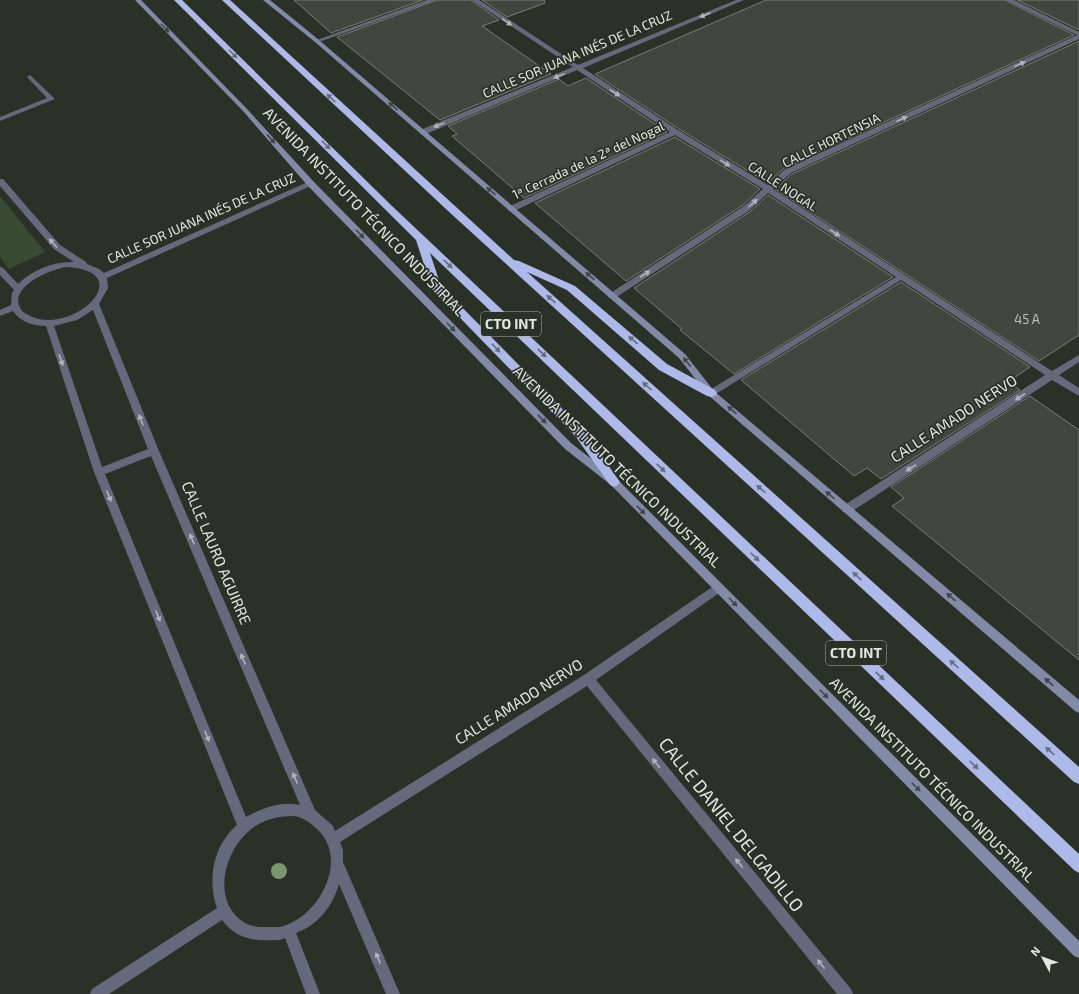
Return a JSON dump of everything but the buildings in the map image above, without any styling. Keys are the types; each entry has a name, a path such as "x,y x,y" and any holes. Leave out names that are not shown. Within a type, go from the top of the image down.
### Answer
{"highway":[{"name":"CTO INT","path":"178,0 421,238 1079,864"},
{"name":"CTO INT","path":"226,0 506,258 1079,777"},
{"path":"421,238 436,287 580,434 614,482"},
{"path":"506,258 571,288 663,367 711,393"}],"main road":[{"name":"AVENIDA INSTITUTO TÉCNICO INDUSTRIAL","path":"138,0 245,110 311,184 568,446 614,482 1079,951"},
{"path":"266,0 317,41 682,356 711,393 1079,707"}],"street":[{"path":"317,41 433,0"},
{"name":"CALLE NOGAL","path":"474,0 675,132 768,189 1079,393"},
{"name":"CALLE SOR JUANA INÉS DE LA CRUZ","path":"423,132 741,0"},
{"path":"1009,0 1079,35"},
{"name":"CALLE HORTENSIA","path":"612,296 747,208 788,171 1079,35"},
{"path":"0,119 52,99 30,77"},
{"name":"1ª Cerrada de la 2ª del Nogal","path":"511,209 675,132"},
{"path":"0,181 57,247 84,265"},
{"name":"CALLE SOR JUANA INÉS DE LA CRUZ","path":"102,277 311,184"},
{"path":"84,265 66,264 47,269 30,278 19,290 15,299 15,307 19,314 26,319 49,323 74,317 95,304"},
{"name":"CALLE SOR JUANA INÉS DE LA CRUZ","path":"84,265 98,272 104,283 103,290 95,304"},
{"path":"0,270 19,290"},
{"path":"711,393 901,277"},
{"name":"CALLE LAURO AGUIRRE","path":"95,304 154,451 310,814"},
{"path":"0,313 15,307"},
{"path":"49,323 99,472 244,827"},
{"name":"CALLE AMADO NERVO","path":"847,509 1079,358"},
{"path":"99,472 154,451"},
{"name":"CALLE AMADO NERVO","path":"333,839 588,679 718,588"},
{"name":"CALLE DANIEL DELGADILLO","path":"588,679 846,994"},
{"path":"294,810 310,814 324,824 333,839 337,851 338,865 334,886 324,905 308,921 289,932 269,936 250,933 234,925 224,911 218,895 217,876 222,858 232,840 244,827 260,816 277,811 294,810"},
{"path":"338,865 394,994"},
{"path":"97,994 224,911"},
{"path":"289,932 313,994"}],"green space":[{"path":"0,196 45,252 9,269 0,257"}]}
